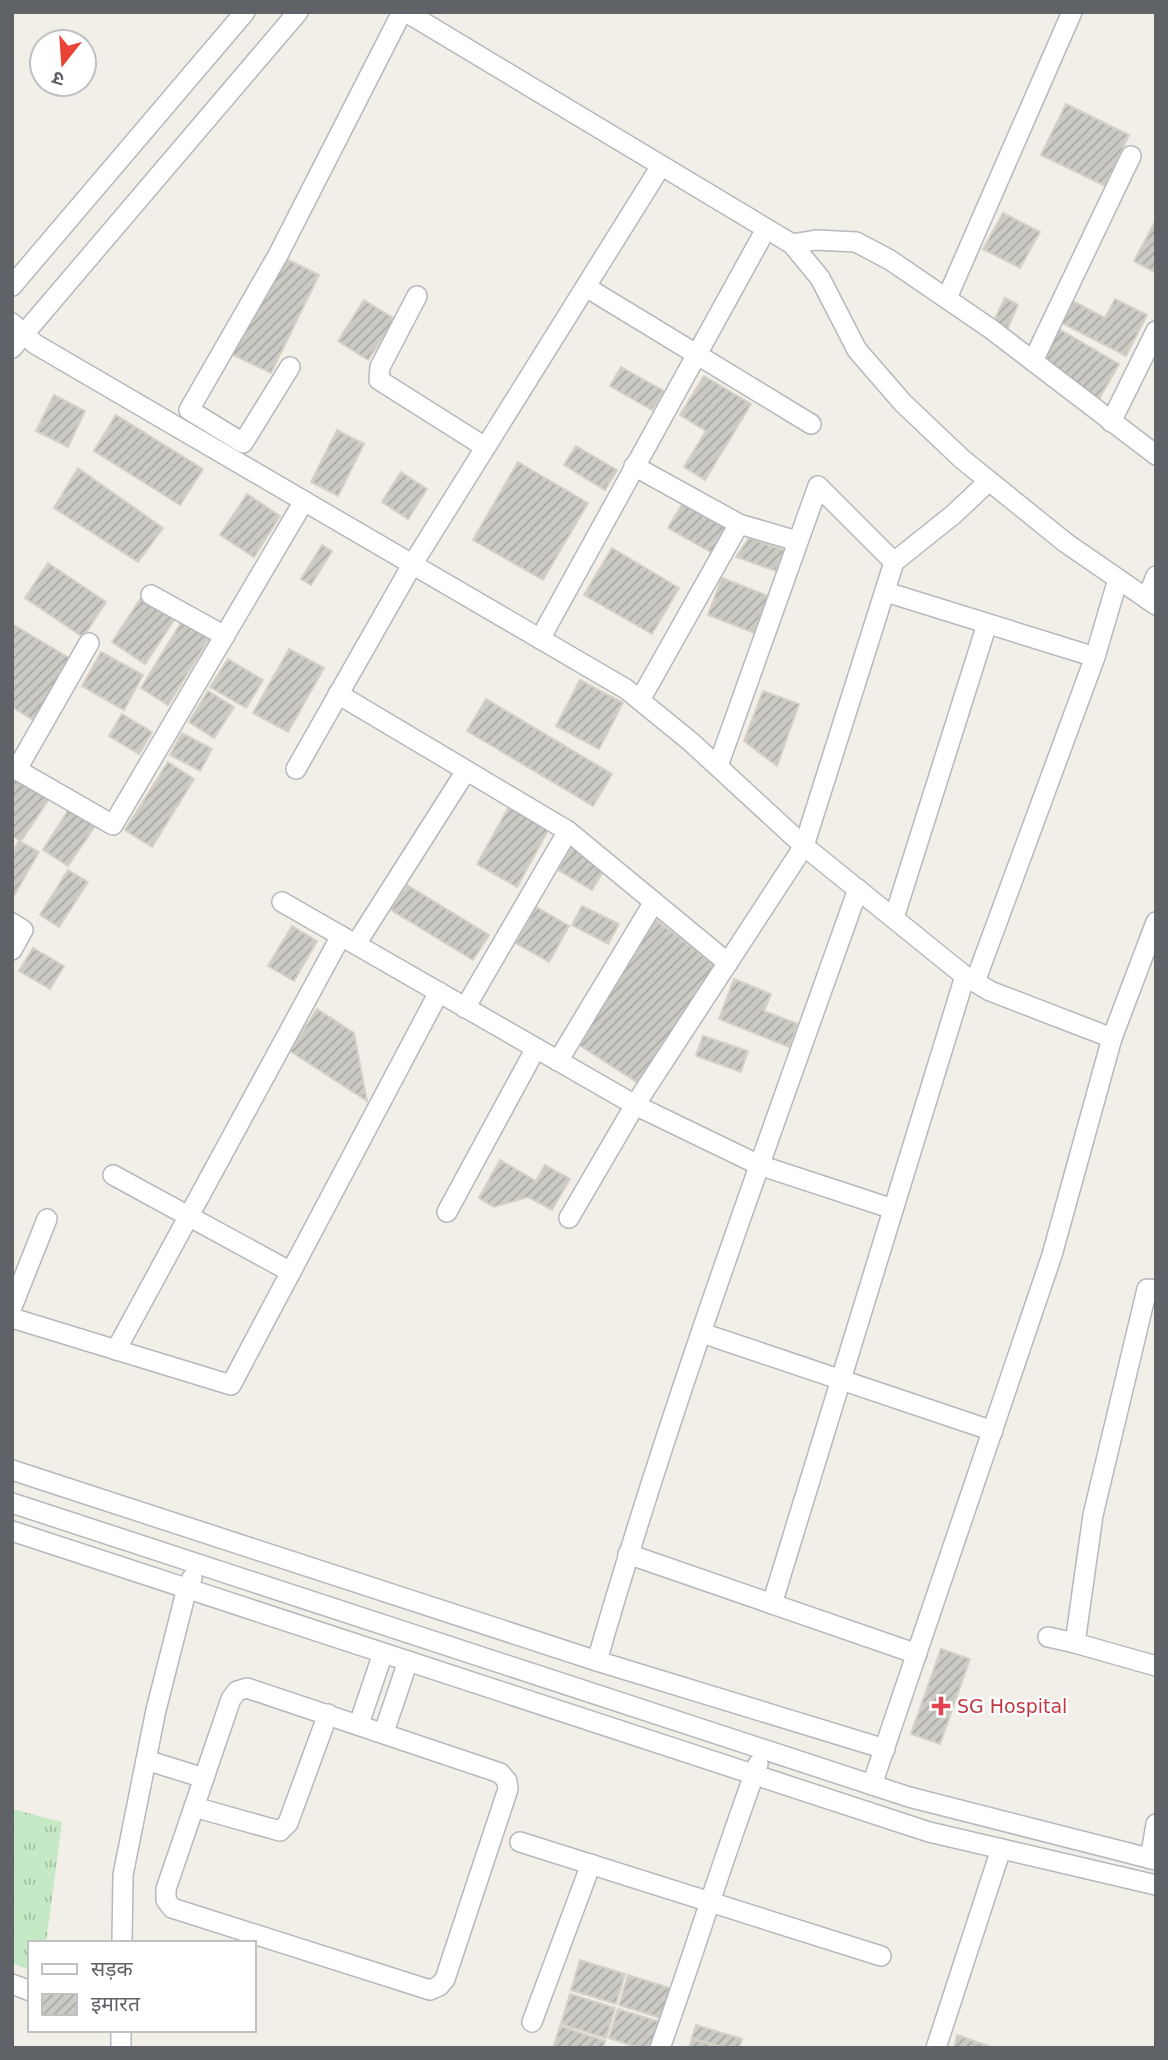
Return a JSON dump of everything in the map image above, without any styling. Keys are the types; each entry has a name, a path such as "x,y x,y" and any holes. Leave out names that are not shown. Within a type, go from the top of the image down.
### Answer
{"street":[{"path":"12,286 245,12"},
{"path":"238,451 16,335 298,12"},
{"path":"1112,1038 990,991 970,979 804,846 718,766 626,689 304,501 190,410 278,255 404,12 792,244 820,278 857,350 903,403 962,459 1066,543 1151,602 1156,576"},
{"path":"947,298 1072,12"},
{"path":"1033,361 1131,156"},
{"path":"296,769 412,565 662,166"},
{"path":"540,639 766,229"},
{"path":"792,244 816,240 856,242 890,260 1033,361 1156,455"},
{"path":"586,287 811,424"},
{"path":"418,296 380,367 379,380 485,447"},
{"path":"1111,422 1156,331"},
{"path":"238,451 290,367"},
{"path":"634,466 739,524 797,541"},
{"path":"569,1218 635,1105 804,846 894,562 954,514 989,481"},
{"path":"718,766 818,486 894,562"},
{"path":"89,643 14,768 113,825 304,501"},
{"path":"640,701 739,524"},
{"path":"772,1604 893,1209 970,979 1095,657 1118,579"},
{"path":"886,592 1095,657"},
{"path":"151,595 225,636"},
{"path":"894,918 987,624"},
{"path":"338,694 568,831 728,963"},
{"path":"116,1350 188,1218 348,940 466,771"},
{"path":"466,1008 568,831"},
{"path":"597,1661 628,1555 702,1333 858,889"},
{"path":"282,902 635,1105 759,1166 893,1209"},
{"path":"558,1060 654,902"},
{"path":"872,1785 1052,1255 1112,1038 1156,922"},
{"path":"12,923 23,930 12,950"},
{"path":"12,1318 231,1385 439,992"},
{"path":"447,1212 536,1048"},
{"path":"113,1175 291,1272"},
{"path":"12,1307 47,1219"},
{"path":"1074,1643 1093,1515 1147,1289 1156,1290"},
{"path":"702,1333 993,1431"},
{"path":"12,1470 597,1661 885,1749"},
{"path":"12,1503 909,1797 1153,1860 1156,1824"},
{"path":"12,1531 929,1832 1156,1885"},
{"path":"628,1555 917,1654"},
{"path":"122,1941 123,1875 156,1710 187,1588 198,1564"},
{"path":"1048,1637 1156,1666"},
{"path":"359,1724 383,1653"},
{"path":"384,1732 408,1661"},
{"path":"247,1688 328,1714 500,1773 507,1781 508,1789 445,1979 430,1990 172,1908 166,1900 166,1889 231,1699 237,1691 247,1688"},
{"path":"194,1807 280,1831 288,1823 328,1714"},
{"path":"660,2048 764,1749"},
{"path":"146,1760 204,1778"},
{"path":"520,1842 881,1956"},
{"path":"936,2048 1001,1849"},
{"path":"532,2022 591,1864"}],"green space":[{"path":"12,1809 62,1822 46,1941 28,1941 28,1969 12,1963"}],"building":[{"path":"1066,104 1129,135 1105,186 1041,155"},
{"path":"1003,213 1040,232 1020,268 983,249"},
{"path":"1156,220 1156,273 1134,261"},
{"path":"278,255 319,275 271,373 229,353"},
{"path":"1005,298 1018,305 1005,334 991,327"},
{"path":"1115,299 1147,315 1126,356 1062,323 1073,301 1105,318"},
{"path":"364,300 395,319 368,360 338,341"},
{"path":"1059,329 1119,364 1099,399 1039,365"},
{"path":"621,367 664,391 652,410 610,386"},
{"path":"704,376 751,404 705,480 684,467 706,431 680,415"},
{"path":"54,395 85,411 68,447 36,431"},
{"path":"116,415 203,469 180,505 94,451"},
{"path":"337,430 364,444 338,496 311,482"},
{"path":"576,446 617,470 605,490 564,465"},
{"path":"518,462 588,503 543,580 473,540"},
{"path":"78,468 163,528 138,562 54,508"},
{"path":"401,472 427,489 408,519 382,502"},
{"path":"247,494 280,516 254,557 220,535"},
{"path":"683,503 728,529 714,554 668,528"},
{"path":"749,538 784,550 776,571 736,557"},
{"path":"322,545 332,551 311,585 301,579"},
{"path":"612,548 679,588 652,634 584,595"},
{"path":"48,563 106,602 83,637 25,598"},
{"path":"722,578 768,596 754,633 708,615"},
{"path":"143,595 176,617 145,664 112,642"},
{"path":"184,618 211,635 168,705 141,688"},
{"path":"12,624 71,659 35,721 12,707"},
{"path":"289,649 324,668 288,732 253,713"},
{"path":"101,652 143,675 124,710 82,686"},
{"path":"228,659 263,680 246,708 210,687"},
{"path":"580,680 623,703 599,749 556,726"},
{"path":"208,691 234,707 214,738 189,722"},
{"path":"763,691 799,704 777,766 744,741"},
{"path":"486,699 612,774 593,806 467,731"},
{"path":"122,714 152,732 139,754 109,736"},
{"path":"182,733 212,749 200,771 170,755"},
{"path":"168,762 194,779 152,847 125,830"},
{"path":"12,776 49,799 21,841 12,836"},
{"path":"511,803 551,825 517,887 477,864"},
{"path":"69,809 95,826 68,866 43,850"},
{"path":"19,841 39,852 12,899 12,852"},
{"path":"572,847 606,867 592,890 558,870"},
{"path":"68,870 88,882 59,927 40,915"},
{"path":"407,885 489,935 473,960 391,910"},
{"path":"582,906 619,924 608,944 572,925"},
{"path":"536,907 569,926 549,962 516,943"},
{"path":"655,919 715,965 643,1086 579,1045"},
{"path":"292,926 317,941 294,981 268,966"},
{"path":"33,948 64,966 50,989 19,971"},
{"path":"734,979 771,994 764,1011 798,1024 789,1047 719,1019"},
{"path":"317,1009 354,1033 367,1101 290,1051"},
{"path":"703,1036 748,1051 741,1072 696,1056"},
{"path":"500,1160 536,1181 545,1165 570,1179 552,1210 528,1197 494,1207 479,1198"},
{"path":"941,1649 970,1659 940,1744 911,1734"},
{"path":"580,1960 625,1974 616,2004 571,1990"},
{"path":"628,1975 673,1989 664,2019 619,2005"},
{"path":"570,1994 615,2008 606,2038 561,2024"},
{"path":"618,2009 663,2023 655,2048 639,2048 609,2038"},
{"path":"696,2025 742,2039 739,2048 724,2048 692,2038"},
{"path":"560,2026 605,2041 603,2048 553,2048"},
{"path":"957,2035 994,2048 954,2048"},
{"path":"692,2039 721,2048 689,2048"}],"place":[{"name":"SG Hospital","path":"941,1706"}]}
